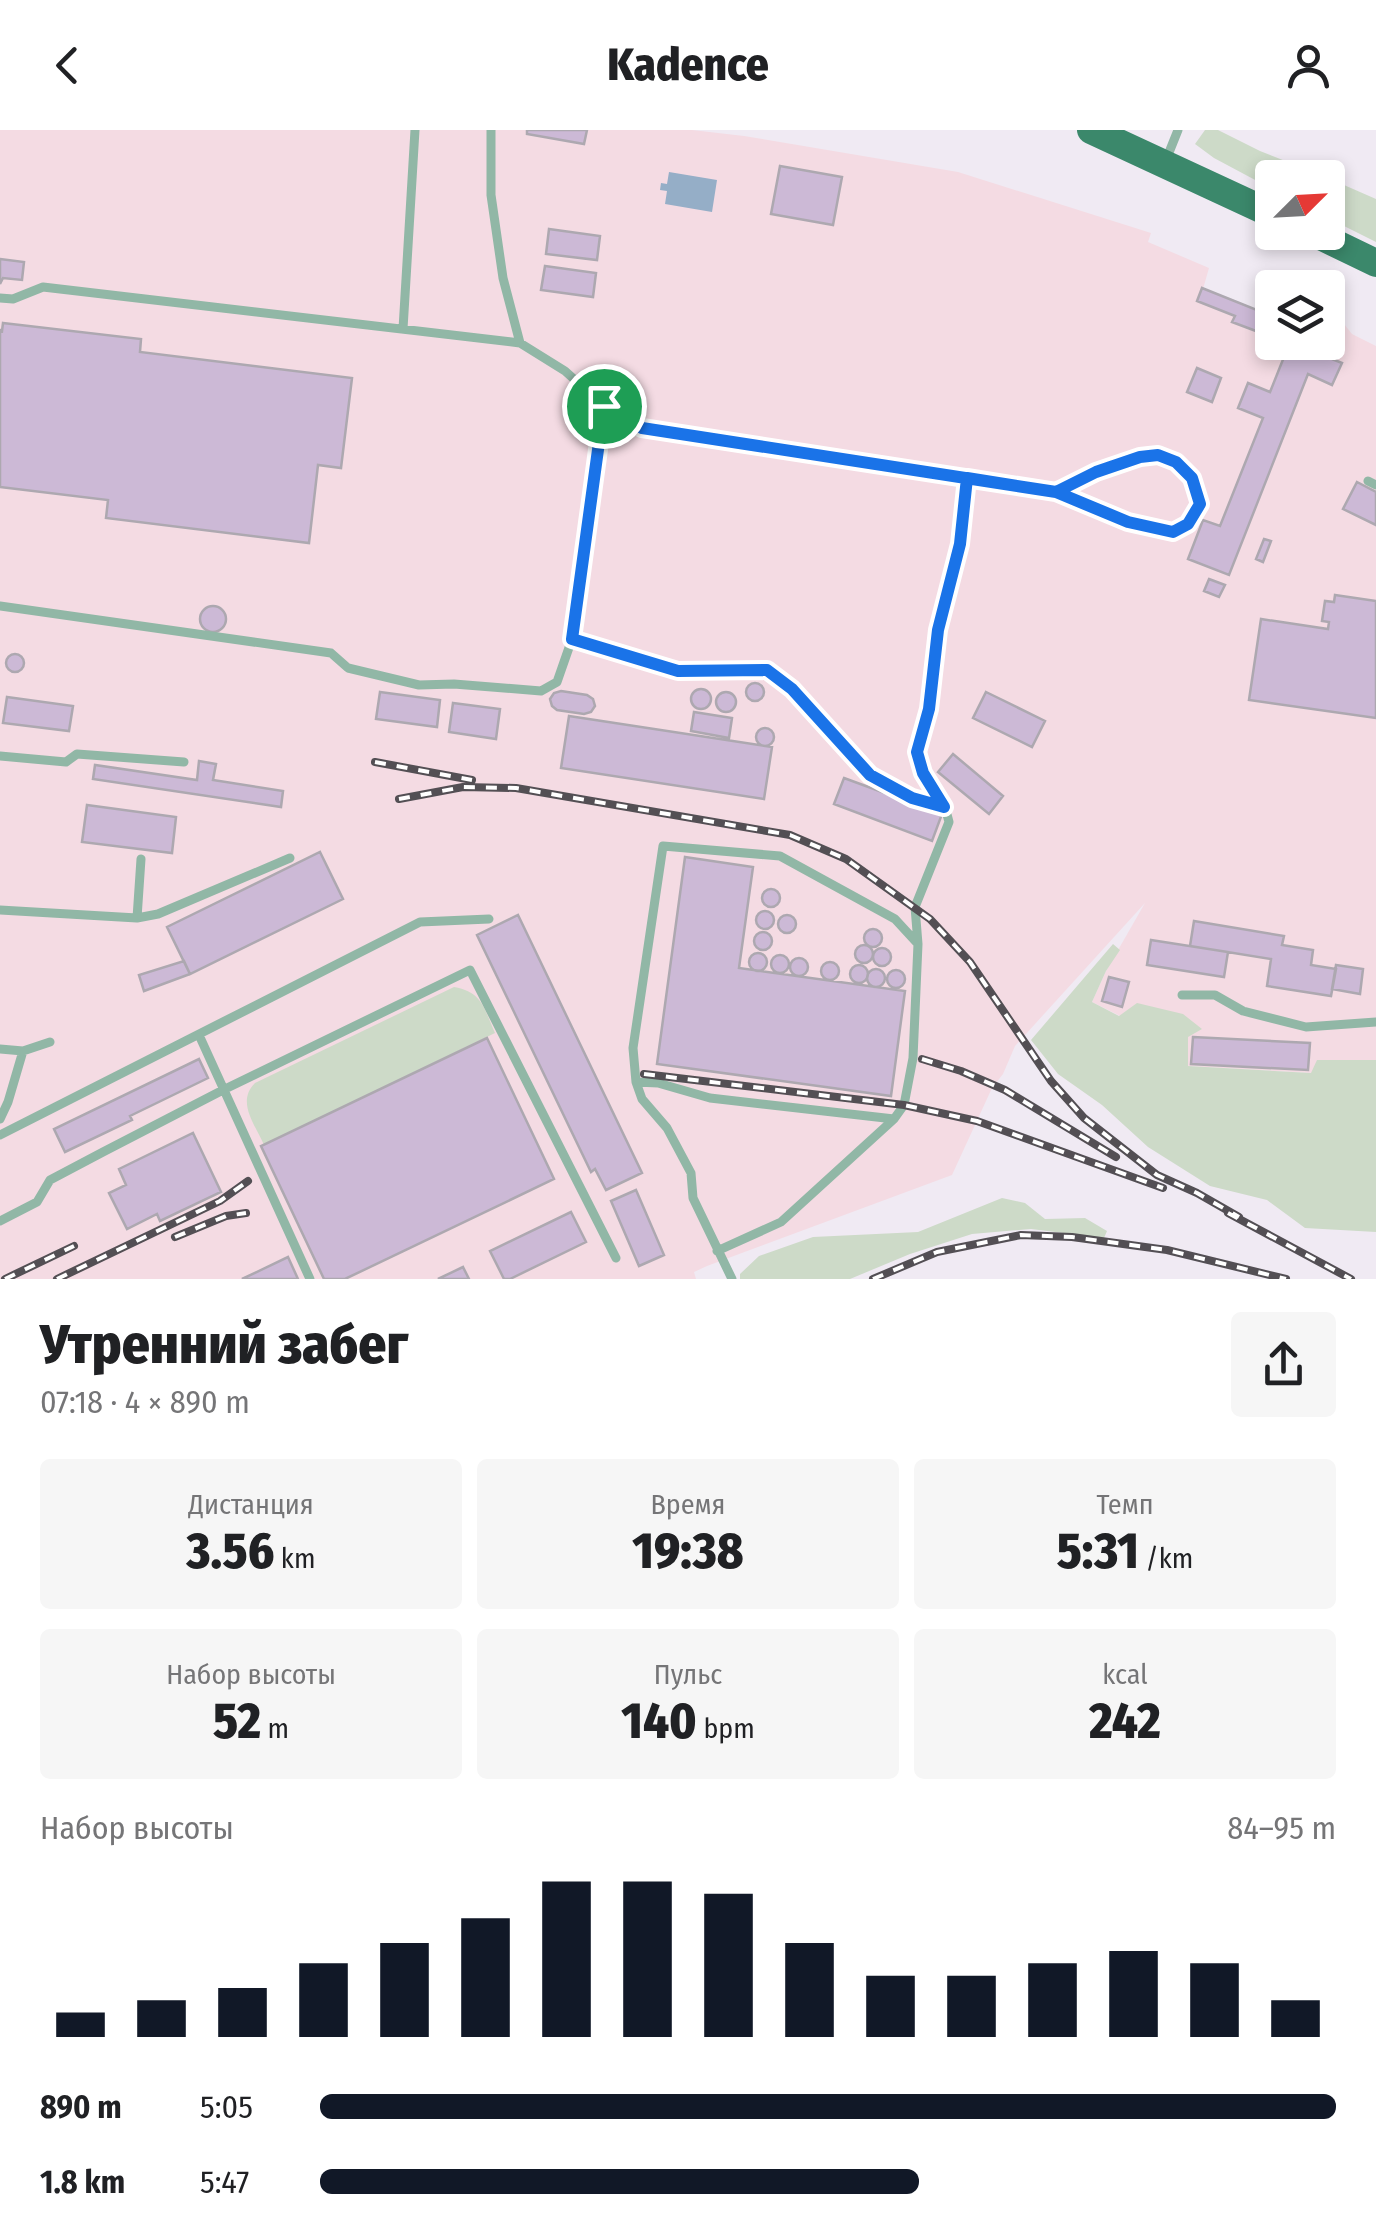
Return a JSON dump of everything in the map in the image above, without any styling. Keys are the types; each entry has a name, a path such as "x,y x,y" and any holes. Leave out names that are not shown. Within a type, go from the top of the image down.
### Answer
{"main road":[{"path":"1091,130 1255,206"},
{"path":"1345,248 1376,263"}],"lane":[{"path":"403,329 415,130"},
{"path":"491,130 491,195 504,278 520,342"},
{"path":"1165,163 1178,130"},
{"path":"0,298 13,300 44,288 520,342 565,371 604,406 642,428 1056,492 1128,522 1173,532 1188,524 1200,504 1192,478 1176,462 1158,455 1096,472 1056,492"},
{"path":"0,606 331,653 348,668 419,685 540,691 557,682 572,639 604,406"},
{"path":"717,1251 782,1222 894,1119 904,1105 913,1058 918,944 915,907 949,822 923,773 917,752 929,709 938,630 960,544 967,478"},
{"path":"572,639 678,671 767,670 792,689 870,775 912,798 944,807"},
{"path":"0,756 66,762 78,754 184,762"},
{"path":"732,1279 694,1198 691,1172 667,1128 642,1100 636,1082 632,1048 663,846 780,856 895,919 918,944"},
{"path":"0,910 137,918 158,914 290,858"},
{"path":"137,918 141,859"},
{"path":"0,1135 420,922 489,919"},
{"path":"0,1221 37,1202 50,1180 470,970 616,1258"},
{"path":"1182,995 1215,995 1243,1011 1306,1027 1376,1022"},
{"path":"198,1036 310,1279"},
{"path":"0,1048 23,1051 50,1042"},
{"path":"0,1119 23,1051"},
{"path":"636,1082 658,1083 710,1098 894,1119"}],"shaded area":[{"path":"0,130 692,130 744,136 958,172 1151,233 1148,242 1209,268 1203,289 1255,309 1255,360 1345,360 1345,325 1352,334 1376,346 1376,1060 1318,1060 1312,1073 1187,1066 1188,1037 1120,1016 1092,1002 1145,903 1015,1046 952,1175 707,1266 694,1272 696,1279 0,1279"}],"green space":[{"path":"1205,130 1218,130 1283,160 1255,160 1255,180 1195,144"},
{"path":"1345,185 1376,199 1376,242 1345,226"},
{"path":"1113,944 1120,950 1092,1002 1119,1016 1137,1003 1183,1014 1202,1029 1188,1037 1188,1066 1311,1073 1317,1060 1376,1060 1376,1232 1305,1228 1267,1200 1210,1186 1148,1147 1102,1105 1058,1074 1031,1040"},
{"path":"454,987 477,997 495,1033 264,1145 247,1105 255,1083"},
{"path":"1002,1198 1025,1203 1045,1219 1085,1218 1107,1231 1104,1238 1031,1229 972,1234 850,1279 740,1279 740,1274 759,1256 813,1237 918,1232"}],"water":[{"path":"669,172 717,180 712,212 665,204 667,191 660,190 661,183 667,184"}],"building":[{"path":"527,130 587,130 584,144 527,134"},
{"path":"780,166 842,177 833,225 771,214"},
{"path":"549,229 600,236 597,260 546,254"},
{"path":"0,259 24,262 22,280 3,278 0,284"},
{"path":"545,266 596,273 593,297 541,290"},
{"path":"1202,288 1255,309 1255,331 1232,322 1235,316 1197,301"},
{"path":"3,323 141,339 140,352 352,378 341,468 318,465 309,543 106,518 108,500 0,487"},
{"path":"1283,360 1342,363 1332,385 1308,374 1229,575 1188,559 1203,520 1220,526 1263,418 1238,408 1248,383 1270,392"},
{"path":"1197,368 1221,378 1212,402 1187,392"},
{"path":"1357,482 1376,492 1376,525 1343,509"},
{"path":"1264,539 1271,541 1263,562 1256,559"},
{"path":"1209,579 1225,585 1219,597 1204,591"},
{"path":"1335,595 1376,601 1376,718 1249,700 1261,619 1328,629 1329,622 1322,621 1325,601 1334,602"},
{"path":"213,606 222,610 226,619 222,628 213,632 204,628 200,619 204,610"},
{"path":"15,654 22,656 22,670 15,672 8,670 6,663 8,656"},
{"path":"755,683 764,692 755,701 746,692"},
{"path":"697,689 705,689 711,699 705,709 697,709 691,703 691,695"},
{"path":"561,691 587,695 595,706 584,714 557,710 550,699"},
{"path":"380,692 440,700 437,727 376,719"},
{"path":"726,692 736,702 726,712 716,702"},
{"path":"986,692 1045,721 1032,747 973,718"},
{"path":"7,697 73,706 69,731 3,723"},
{"path":"453,703 500,709 496,739 449,732"},
{"path":"694,712 732,718 729,738 691,731"},
{"path":"569,716 772,747 764,799 561,768"},
{"path":"765,728 774,737 765,746 756,737"},
{"path":"953,754 1003,796 989,814 938,772"},
{"path":"199,761 216,764 213,780 283,791 281,807 93,779 95,765 197,780"},
{"path":"844,778 942,814 932,841 834,804"},
{"path":"87,805 176,817 172,853 82,842"},
{"path":"320,852 343,899 190,974 167,927"},
{"path":"685,857 753,867 739,968 905,991 891,1096 657,1064"},
{"path":"771,889 780,898 771,907 762,898"},
{"path":"765,911 774,920 765,929 756,920"},
{"path":"518,915 642,1173 606,1190 595,1169 591,1172 477,935"},
{"path":"787,915 796,924 787,933 778,924"},
{"path":"1194,921 1284,936 1282,945 1313,950 1311,965 1336,969 1331,996 1267,986 1271,959 1190,946"},
{"path":"873,929 882,938 873,947 864,938"},
{"path":"763,932 772,941 763,950 754,941"},
{"path":"1151,940 1228,952 1224,977 1147,965"},
{"path":"864,945 873,954 864,963 855,954"},
{"path":"882,948 891,957 882,966 873,957"},
{"path":"758,953 767,962 758,971 749,962"},
{"path":"780,955 789,964 780,973 771,964"},
{"path":"799,958 808,967 799,976 790,967"},
{"path":"184,961 190,974 144,991 139,975"},
{"path":"830,962 839,971 830,980 821,971"},
{"path":"859,965 868,974 859,983 850,974"},
{"path":"1336,965 1363,969 1360,994 1332,989"},
{"path":"876,969 885,978 876,987 867,978"},
{"path":"896,970 905,979 896,988 887,979"},
{"path":"1109,977 1129,982 1122,1007 1102,1001"},
{"path":"1193,1037 1310,1043 1308,1070 1191,1064"},
{"path":"487,1038 554,1179 345,1279 324,1279 261,1146"},
{"path":"199,1059 208,1078 65,1152 54,1129"},
{"path":"193,1133 221,1192 160,1221 157,1214 127,1229 109,1193 126,1185 119,1169"},
{"path":"636,1190 664,1255 639,1266 611,1201"},
{"path":"571,1212 586,1242 504,1279 490,1251"},
{"path":"288,1257 298,1279 242,1279"},
{"path":"463,1267 469,1279 438,1279"}],"railway":[{"path":"375,762 472,780"},
{"path":"399,799 463,787 516,788 790,835 846,859 930,919 970,962 1051,1081 1084,1118 1157,1175 1239,1217"},
{"path":"922,1059 1005,1090 1116,1157"},
{"path":"644,1074 904,1105 977,1121 1163,1188"},
{"path":"57,1279 220,1201 248,1181"},
{"path":"175,1237 226,1216 246,1213"},
{"path":"1228,1213 1351,1279"},
{"path":"873,1279 937,1252 1021,1235 1072,1237 1167,1250 1286,1279"},
{"path":"5,1279 74,1246"}],"route":[{"path":"604,406 572,639 678,671 767,670 792,689 870,775 912,798 944,807 923,773 917,752 929,709 938,630 960,544 967,478 1056,492 1128,522 1173,532 1188,524 1200,504 1192,478 1176,462 1158,455 1096,472 1056,492 859,461 642,428 604,406"}]}
